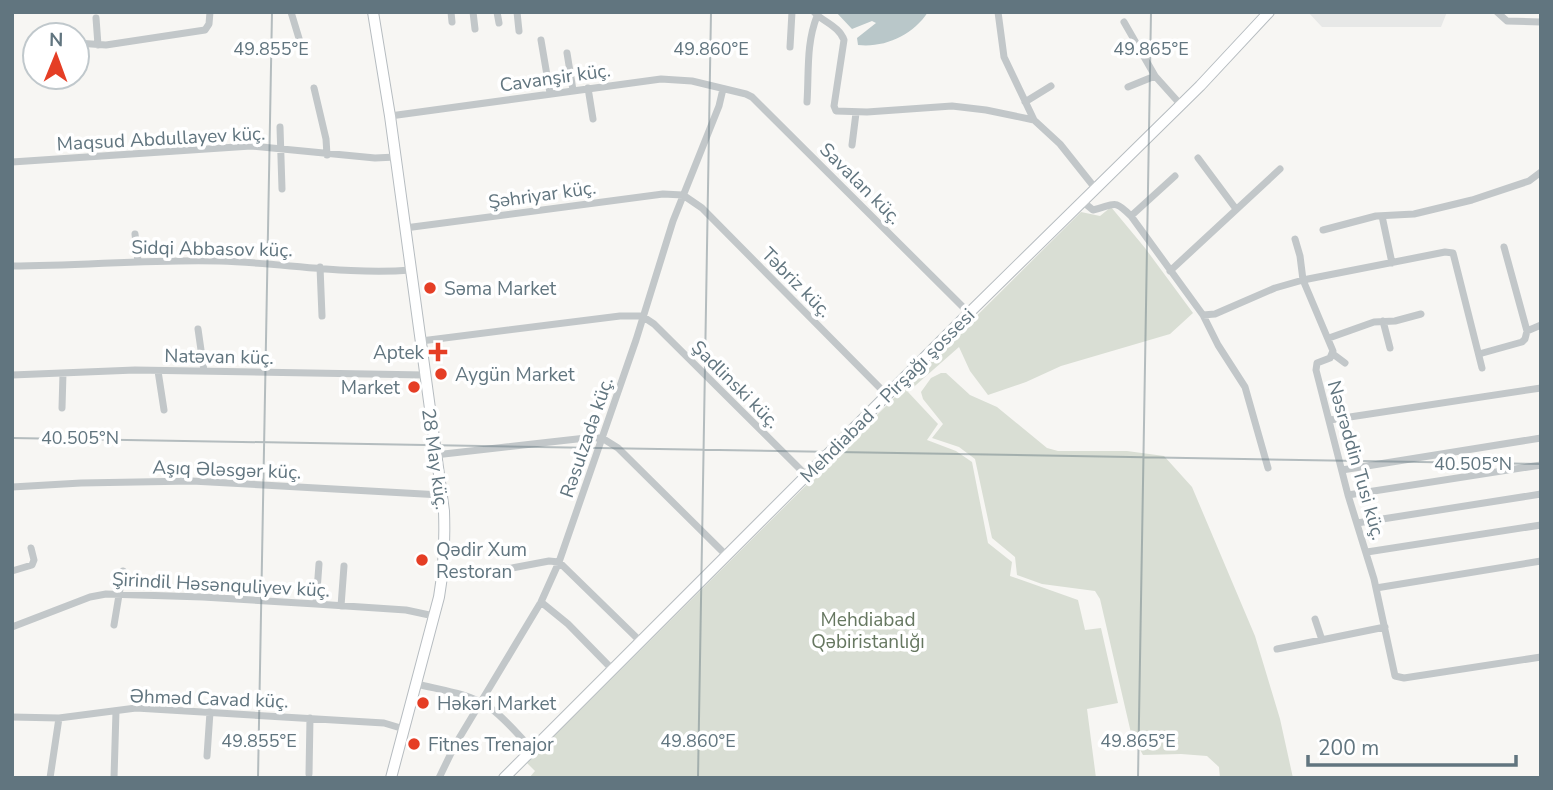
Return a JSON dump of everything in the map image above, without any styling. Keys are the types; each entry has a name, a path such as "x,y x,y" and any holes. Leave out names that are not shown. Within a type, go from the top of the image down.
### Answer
{"main road":[{"name":"28 May küç.","path":"373,12 396,157 445,537 444,571 435,616 391,778"},
{"name":"Mehdiabad - Pirşağı şossesi","path":"504,778 1181,105 1269,12"}],"street":[{"path":"91,44 205,30 209,24 210,12"},
{"path":"291,12 300,45"},
{"path":"451,12 452,22"},
{"path":"473,12 475,29"},
{"path":"497,12 499,23"},
{"path":"517,12 519,31"},
{"path":"790,47 792,12"},
{"path":"998,12 1004,57 1034,120 1060,144 1096,188"},
{"path":"1497,12 1507,21 1521,17 1541,22"},
{"path":"807,102 806,59 815,14 835,27 844,40 834,109 836,111 856,113 952,106 1034,120"},
{"path":"96,18 98,45"},
{"path":"1124,22 1155,76 1181,105"},
{"path":"541,40 550,93"},
{"path":"567,53 573,90"},
{"path":"1128,87 1155,76"},
{"name":"Cavanşir küç.","path":"390,116 588,88 678,79 723,89"},
{"path":"1026,102 1051,86"},
{"path":"588,88 593,119"},
{"path":"314,89 326,139 327,155"},
{"name":"Rəsulzadə küç.","path":"439,778 541,602 559,562 683,195 719,106 723,89"},
{"name":"Savalan küç.","path":"723,89 752,97 969,313"},
{"path":"852,145 856,113"},
{"path":"280,127 282,189"},
{"name":"Maqsud Abdullayev küç.","path":"12,162 251,146 327,155 396,157"},
{"path":"1198,158 1236,209"},
{"path":"1170,271 1280,169"},
{"path":"1323,230 1382,216 1414,214 1472,200 1529,181 1541,172"},
{"path":"1131,216 1175,176"},
{"name":"Şəhriyar küç.","path":"405,228 663,194 683,195"},
{"name":"Təbriz küç.","path":"683,195 702,208 887,395"},
{"path":"1082,201 1093,210 1117,203 1131,216 1203,315 1218,345 1245,387 1268,468"},
{"path":"1382,216 1392,262"},
{"path":"135,234 138,261"},
{"name":"Nəsrəddin Tusi küç.","path":"1294,239 1300,256 1303,280 1329,338 1333,354 1330,358 1320,360 1316,367 1348,495 1367,552 1395,676 1398,678 1541,657"},
{"path":"1479,354 1521,342 1527,331 1504,247"},
{"path":"1203,315 1215,314 1275,288 1303,280 1445,252 1453,253 1482,368"},
{"name":"Sidqi Abbasov küç.","path":"12,266 219,261 376,271 411,270"},
{"path":"320,267 322,316"},
{"path":"1329,338 1374,322 1395,321 1421,314"},
{"path":"421,341 620,316 642,316"},
{"name":"Şadlinski küç.","path":"642,316 654,324 806,475"},
{"path":"1383,321 1390,348"},
{"path":"1527,331 1541,325"},
{"path":"198,328 205,372"},
{"path":"1333,354 1345,363"},
{"path":"158,370 164,410"},
{"name":"Natəvan küç.","path":"12,375 158,370 425,375"},
{"path":"62,408 63,373"},
{"path":"1330,420 1541,388"},
{"path":"435,455 602,438 618,449 726,555"},
{"path":"1342,470 1541,438"},
{"path":"1348,495 1541,465"},
{"name":"Aşıq Ələsgər küç.","path":"12,487 192,481 441,495"},
{"path":"1357,523 1541,494"},
{"path":"1367,552 1541,525"},
{"path":"12,571 33,565 31,548"},
{"path":"444,571 512,568 548,561 559,562 640,641"},
{"path":"1376,588 1541,561"},
{"path":"316,604 318,564"},
{"path":"341,606 344,566"},
{"path":"114,625 123,571"},
{"name":"Şirindil Həsənquliyev küç.","path":"12,627 90,597 119,595 316,604 406,610 435,616"},
{"path":"541,602 568,624 612,669"},
{"path":"1315,619 1322,640"},
{"path":"1277,649 1385,627"},
{"path":"417,684 481,702 492,709 532,749"},
{"name":"Əhməd Cavad küç.","path":"12,717 59,718 136,708 384,723 404,729"},
{"path":"114,778 116,711"},
{"path":"207,756 210,712"},
{"path":"50,778 59,718"},
{"path":"309,774 310,718"}],"shaded area":[{"path":"836,12 928,12 915,27 898,38 878,44 858,45 857,38 876,23 872,21 852,29"},
{"path":"1308,12 1447,12 1441,27 1322,27"}],"green space":[{"name":"Mehdiabad Qəbiristanlığı","path":"1111,207 1193,313 1170,334 1061,366 988,395 970,371 959,347 908,392 938,424 927,440 956,451 972,462 988,543 1012,562 1010,576 1078,600 1085,630 1101,628 1118,703 1087,709 1096,778 529,778 535,771 527,763 1081,212 1100,216"},
{"path":"946,373 970,395 997,407 1047,448 1058,451 1127,451 1164,456 1192,487 1255,636 1280,719 1293,778 1220,778 1219,767 1207,756 1143,755 1131,733 1100,599 1095,591 1042,584 1017,575 1015,557 992,538 975,459 959,447 932,438 943,424 923,399 921,392 931,378"}],"place":[{"name":"Səma Market","path":"430,288"},
{"name":"Aptek","path":"438,352"},
{"name":"Aygün Market","path":"441,374"},
{"name":"Market","path":"414,387"},
{"name":"Qədir Xum Restoran","path":"422,560"},
{"name":"Həkəri Market","path":"423,703"},
{"name":"Fitnes Trenajor","path":"414,744"}]}
